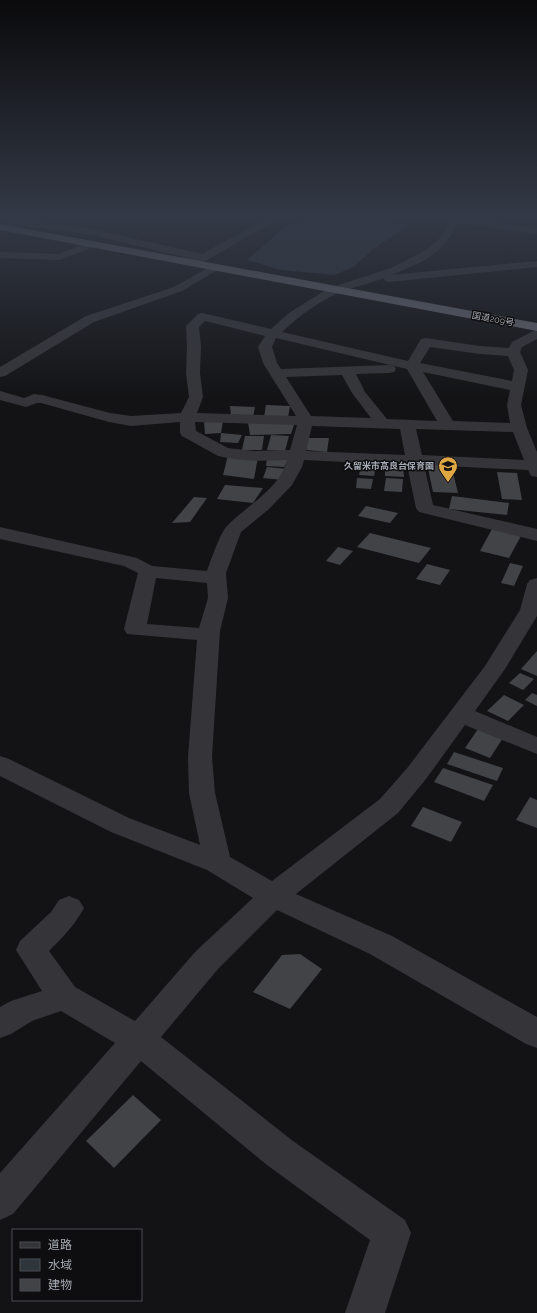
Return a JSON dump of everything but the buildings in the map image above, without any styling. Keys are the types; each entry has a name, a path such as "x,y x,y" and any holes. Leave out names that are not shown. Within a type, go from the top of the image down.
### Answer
{"highway":[{"name":"国道209号","path":"274,278 537,327"}],"street":[{"path":"0,373 90,319 178,289 196,278"},
{"path":"217,863 202,793 200,764 202,715 209,635 218,598 216,573 233,530 263,505 286,481 294,468 296,455 306,420 270,363 265,347 273,334 300,311 336,290 372,278"},
{"path":"368,280 386,278"},
{"path":"513,352 522,370 514,405 519,428 536,469 414,460 296,455 254,456 224,453 188,433 187,417 196,397 193,373 194,347 192,326 202,317 412,367 518,387"},
{"path":"513,352 517,345 537,333"},
{"path":"412,367 426,342 480,350 513,352"},
{"path":"276,373 412,367"},
{"path":"412,367 448,426"},
{"path":"346,370 359,393 383,424"},
{"path":"0,395 26,403 34,398 42,399 109,417 131,421 187,417 519,428"},
{"path":"408,424 414,460 417,466 425,508 537,535"},
{"path":"0,533 130,562 148,571 217,578"},
{"path":"148,571 135,629 209,635"},
{"path":"0,1202 207,960 274,896 389,806 417,773 494,669 535,602"},
{"path":"460,714 537,746"},
{"path":"0,765 120,825 217,863 274,896 381,945 537,1034"},
{"path":"69,908 61,920 31,950 64,997 138,1040 280,1153 392,1233 366,1313"},
{"path":"0,1024 22,1011 64,997"}],"place":[{"name":"久留米市高良台保育園","path":"448,483"}]}
